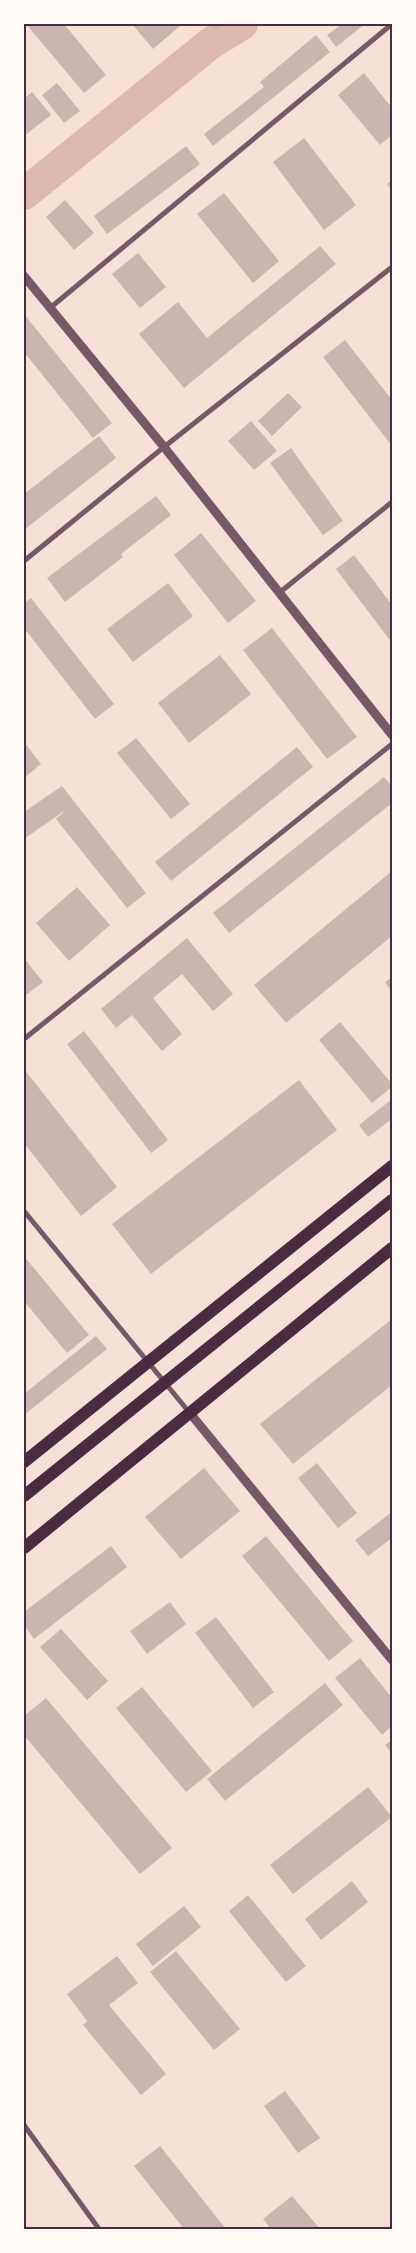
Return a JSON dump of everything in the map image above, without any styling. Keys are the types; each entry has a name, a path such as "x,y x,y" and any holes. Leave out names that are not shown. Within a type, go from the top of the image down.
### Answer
{"main road":[{"path":"24,1462 392,1166"},
{"path":"24,1496 392,1200"},
{"path":"24,1548 188,1412 392,1248"}],"street":[{"path":"50,308 392,24"},
{"path":"24,561 164,447 392,267"},
{"path":"24,276 164,447 392,735"},
{"path":"279,593 392,502"},
{"path":"24,1038 392,744"},
{"path":"24,1211 392,1660"},
{"path":"24,2125 99,2229"}],"building":[{"path":"26,24 64,24 106,75 84,93"},
{"path":"132,24 179,24 180,26 153,49"},
{"path":"211,24 223,24 216,30"},
{"path":"342,24 365,24 336,47 327,35"},
{"path":"316,35 330,52 213,146 204,134 264,87 260,82"},
{"path":"364,73 392,108 392,135 380,145 338,95"},
{"path":"57,83 80,111 64,123 42,95"},
{"path":"32,92 51,115 24,136 24,99"},
{"path":"304,138 356,205 324,230 273,162"},
{"path":"186,146 200,164 107,234 94,216"},
{"path":"392,180 392,190 387,184"},
{"path":"224,193 279,261 253,283 197,214"},
{"path":"65,200 94,233 74,250 46,217"},
{"path":"320,246 336,264 184,388 139,334 178,302 207,338"},
{"path":"138,253 166,287 140,308 112,274"},
{"path":"24,314 112,423 93,438 24,352"},
{"path":"345,340 392,400 392,446 323,357"},
{"path":"288,393 302,407 272,436 258,421"},
{"path":"251,421 277,451 254,470 228,441"},
{"path":"99,436 116,458 24,530 24,494"},
{"path":"291,448 343,521 323,535 270,463"},
{"path":"156,496 171,515 121,554 123,557 65,602 47,578"},
{"path":"201,533 256,601 228,623 174,555"},
{"path":"354,555 392,605 392,643 336,569"},
{"path":"168,583 193,616 133,662 107,629"},
{"path":"31,598 114,704 95,719 24,628 24,603"},
{"path":"272,628 357,737 327,759 243,650"},
{"path":"220,655 251,694 189,743 158,703"},
{"path":"136,738 190,804 171,819 117,753"},
{"path":"24,742 41,764 24,778"},
{"path":"297,747 313,767 171,881 155,862"},
{"path":"384,777 392,786 392,803 229,933 213,913"},
{"path":"62,786 146,893 127,908 56,819 67,809 24,839 24,812"},
{"path":"392,871 392,936 286,1023 254,985"},
{"path":"77,887 110,925 69,961 36,923"},
{"path":"187,938 233,994 213,1011 182,974 153,998 182,1034 162,1051 132,1015 116,1028 101,1009"},
{"path":"24,958 43,982 25,996 24,994"},
{"path":"392,977 392,992 385,982"},
{"path":"340,1022 392,1084 392,1087 372,1103 319,1040"},
{"path":"84,1031 168,1140 151,1153 67,1044"},
{"path":"24,1069 117,1187 81,1216 24,1143"},
{"path":"299,1080 337,1130 151,1274 112,1224"},
{"path":"392,1099 392,1119 368,1137 359,1125"},
{"path":"24,1256 89,1335 67,1353 24,1301"},
{"path":"392,1319 392,1385 293,1464 260,1424"},
{"path":"96,1336 107,1349 24,1415 24,1394"},
{"path":"317,1463 357,1513 338,1528 298,1478"},
{"path":"204,1468 240,1511 181,1559 145,1517"},
{"path":"392,1512 392,1538 368,1556 355,1540"},
{"path":"266,1536 353,1641 329,1661 242,1556"},
{"path":"111,1546 127,1567 34,1639 24,1625 24,1612"},
{"path":"170,1602 186,1624 147,1654 130,1631"},
{"path":"216,1617 274,1692 253,1708 195,1633"},
{"path":"61,1629 108,1681 87,1700 40,1647"},
{"path":"360,1658 392,1698 392,1726 382,1735 335,1678"},
{"path":"325,1683 343,1705 225,1801 207,1779"},
{"path":"142,1687 212,1771 186,1792 116,1708"},
{"path":"46,1698 172,1848 140,1874 24,1735 24,1716"},
{"path":"392,1740 392,1754 385,1745"},
{"path":"368,1787 392,1817 293,1894 270,1865"},
{"path":"352,1881 368,1902 321,1940 305,1919"},
{"path":"248,1895 306,1966 286,1982 229,1911"},
{"path":"184,1906 201,1927 153,1966 136,1944"},
{"path":"176,1951 240,2029 214,2050 150,1972"},
{"path":"117,1956 138,1983 109,2005 166,2074 141,2095 83,2025 87,2021 67,1994"},
{"path":"285,2091 320,2138 298,2153 264,2106"},
{"path":"160,2146 226,2229 184,2229 134,2166"},
{"path":"292,2196 320,2229 271,2229 263,2219"}],"waterway":[{"path":"24,194 211,43 242,24"}]}
